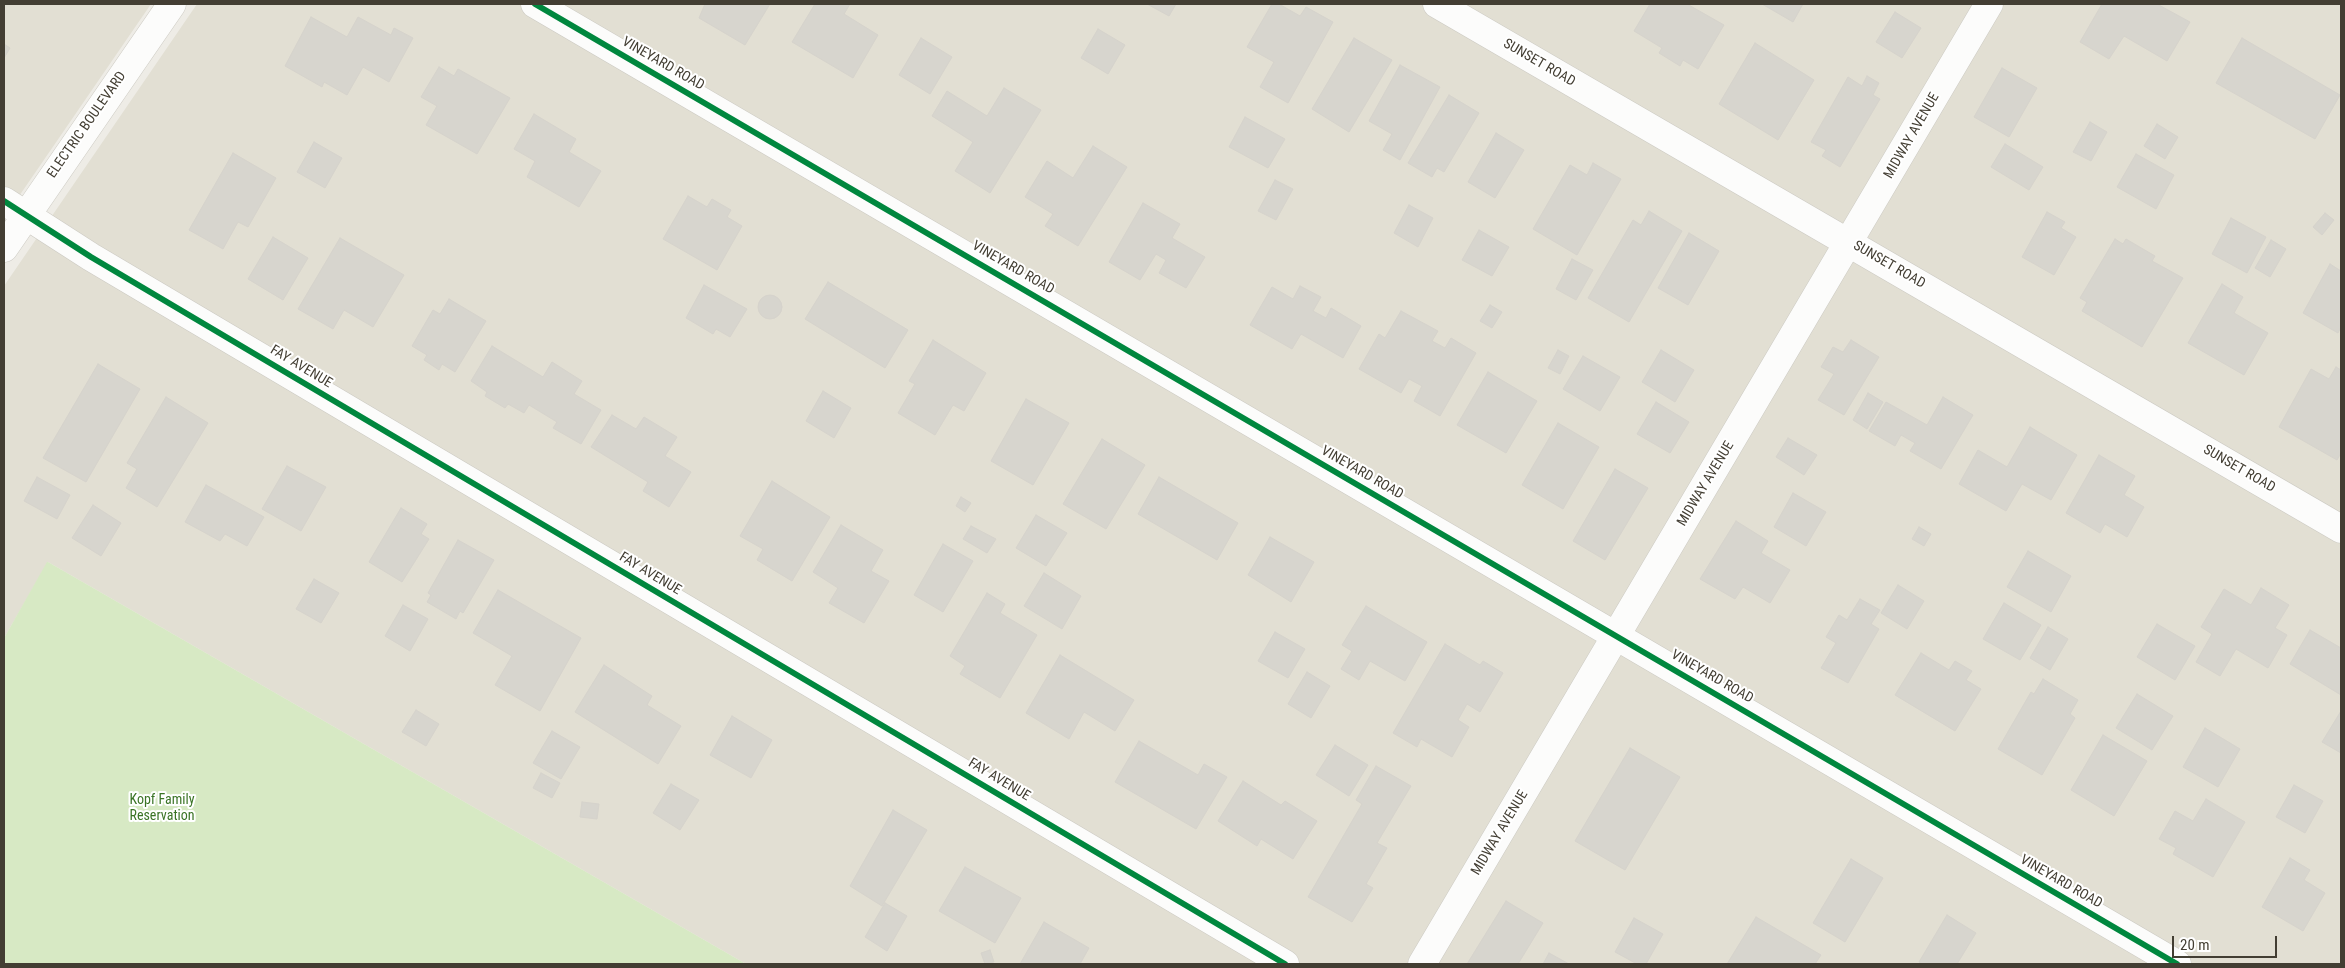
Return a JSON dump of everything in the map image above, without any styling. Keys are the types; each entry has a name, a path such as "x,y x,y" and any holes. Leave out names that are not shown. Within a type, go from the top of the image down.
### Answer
{"street":[{"name":"ELECTRIC BOULEVARD","path":"4,248 15,208 172,4"},
{"name":"VINEYARD ROAD","path":"535,4 2177,964"},
{"name":"SUNSET ROAD","path":"1437,4 2341,528"},
{"name":"MIDWAY AVENUE","path":"1422,964 1989,4"},
{"name":"FAY AVENUE","path":"15,208 91,257 1285,964"}],"shaded area":[{"path":"4,4 151,4 4,218"},
{"path":"197,4 2341,4 2341,964 746,964 48,562 4,638 4,286"}],"green space":[{"name":"Kopf Family Reservation","path":"47,562 746,964 4,964 4,638"}],"building":[{"path":"705,4 770,4 745,45 699,18"},
{"path":"815,4 850,4 844,14 878,35 853,78 792,42"},
{"path":"1147,4 1176,4 1169,16"},
{"path":"1272,4 1279,4 1300,16 1306,7 1333,22 1288,103 1260,87 1274,62 1247,47"},
{"path":"1650,4 1687,4 1724,25 1698,69 1683,60 1680,66 1659,53 1662,48 1634,31"},
{"path":"1762,4 1803,4 1793,22"},
{"path":"2102,4 2157,4 2190,22 2167,61 2124,36 2109,59 2080,42"},
{"path":"1895,12 1921,28 1902,58 1876,42"},
{"path":"311,17 347,37 358,17 391,35 394,28 413,38 389,82 363,67 347,95 324,82 322,87 285,66"},
{"path":"1098,29 1125,45 1108,74 1081,58"},
{"path":"921,38 952,57 930,94 899,75"},
{"path":"1354,38 1392,60 1349,132 1312,109"},
{"path":"2242,38 2340,95 2315,139 2216,83"},
{"path":"1755,43 1814,80 1778,140 1719,104"},
{"path":"4,44 10,48 4,58"},
{"path":"1400,65 1440,87 1400,160 1383,150 1392,134 1369,121"},
{"path":"439,67 454,76 458,69 510,98 477,154 426,125 437,106 421,97"},
{"path":"2002,68 2037,88 2009,137 1974,117"},
{"path":"1867,76 1879,83 1873,95 1880,99 1840,167 1822,156 1826,150 1811,142 1848,77 1862,86"},
{"path":"1004,88 1041,110 990,193 955,171 973,142 932,116 947,91 987,116"},
{"path":"1449,95 1479,113 1444,172 1437,168 1432,177 1408,163"},
{"path":"534,114 576,139 569,152 601,171 579,207 527,177 535,161 514,149"},
{"path":"1245,117 1285,139 1268,168 1229,147"},
{"path":"2090,122 2107,132 2091,161 2073,152"},
{"path":"2157,124 2178,137 2165,159 2144,146"},
{"path":"1496,133 1524,150 1495,198 1468,182"},
{"path":"314,142 342,158 325,188 297,172"},
{"path":"2005,144 2043,167 2029,190 1991,167"},
{"path":"1093,146 1127,167 1078,246 1045,226 1053,214 1025,197 1047,161 1073,178"},
{"path":"233,153 276,178 248,227 238,222 223,249 189,230"},
{"path":"2136,154 2174,175 2156,209 2117,187"},
{"path":"1593,163 1621,179 1577,255 1533,229 1570,165 1587,175"},
{"path":"1275,180 1293,189 1276,220 1258,211"},
{"path":"688,196 707,207 712,199 731,210 727,217 742,226 717,270 663,239"},
{"path":"1143,203 1180,224 1172,238 1205,257 1186,288 1159,273 1166,260 1156,254 1140,280 1109,262"},
{"path":"1409,205 1433,218 1418,247 1394,233"},
{"path":"1649,211 1682,231 1629,322 1588,298 1633,220 1641,225"},
{"path":"2047,212 2065,222 2061,228 2076,237 2054,275 2022,257"},
{"path":"2325,213 2334,220 2322,235 2313,227"},
{"path":"2231,218 2266,237 2247,273 2212,254"},
{"path":"1479,230 1509,247 1492,276 1462,260"},
{"path":"1689,233 1719,251 1688,305 1658,288"},
{"path":"273,237 308,258 283,300 248,279"},
{"path":"340,238 404,275 373,327 344,310 333,329 298,309"},
{"path":"2115,239 2123,244 2126,239 2155,256 2152,261 2183,278 2142,347 2082,311 2087,302 2080,298"},
{"path":"2271,240 2286,249 2270,277 2255,268"},
{"path":"1572,259 1593,270 1576,300 1556,289"},
{"path":"2330,264 2341,271 2341,327 2338,333 2303,313"},
{"path":"828,282 908,330 885,368 805,319"},
{"path":"2222,284 2243,297 2234,313 2268,333 2244,375 2188,343"},
{"path":"704,285 747,309 730,337 716,329 713,334 686,318"},
{"path":"1300,286 1321,297 1313,311 1326,318 1331,308 1361,326 1343,358 1301,334 1292,349 1250,325 1272,287 1293,299"},
{"path":"770,295 775,296 781,302 781,312 775,318 770,319 765,318 759,312 758,307 759,302 765,296"},
{"path":"449,299 486,321 455,372 442,364 439,370 424,360 427,355 412,346 433,310 440,314"},
{"path":"1490,305 1502,312 1492,328 1480,321"},
{"path":"1401,311 1438,331 1432,341 1445,348 1451,338 1476,353 1440,416 1414,401 1422,386 1409,379 1401,393 1359,369 1379,334 1385,338"},
{"path":"933,340 986,373 964,411 953,405 935,435 898,413 915,384 909,381"},
{"path":"1851,340 1879,357 1844,415 1818,400 1834,374 1821,367 1833,347 1843,352"},
{"path":"492,346 543,377 552,362 582,381 574,394 601,410 581,444 553,428 557,422 529,405 524,413 508,404 505,408 485,396 487,392 471,381"},
{"path":"1558,350 1569,356 1560,374 1548,368"},
{"path":"1661,350 1694,370 1675,402 1642,382"},
{"path":"1583,356 1620,377 1600,411 1563,389"},
{"path":"98,364 140,389 86,482 43,458"},
{"path":"2336,367 2341,370 2341,453 2337,460 2279,427 2311,369 2329,379"},
{"path":"1488,372 1537,401 1506,453 1457,425"},
{"path":"823,391 851,408 834,438 806,421"},
{"path":"1868,393 1883,402 1867,429 1853,420"},
{"path":"166,397 208,423 157,507 126,488 137,469 127,463"},
{"path":"1943,397 1973,415 1941,469 1910,451 1915,443 1901,435 1895,446 1869,431 1886,402 1927,425"},
{"path":"1026,399 1069,423 1033,485 991,461"},
{"path":"1656,402 1689,422 1670,453 1637,434"},
{"path":"612,415 636,429 644,417 677,437 665,456 691,472 669,507 643,491 648,482 591,447"},
{"path":"1558,423 1599,447 1563,509 1522,485"},
{"path":"2030,427 2077,455 2051,500 2022,484 2006,511 1959,484 1978,450 2007,467"},
{"path":"1788,438 1817,455 1804,475 1776,457"},
{"path":"1102,439 1145,465 1106,529 1063,504"},
{"path":"2099,455 2135,476 2124,495 2144,507 2127,537 2105,524 2100,533 2066,513"},
{"path":"287,466 326,487 301,531 262,509"},
{"path":"1615,469 1648,488 1605,560 1573,541"},
{"path":"37,477 70,495 57,519 24,501"},
{"path":"1159,477 1238,523 1217,560 1138,514"},
{"path":"772,481 830,517 792,581 757,560 763,549 740,536"},
{"path":"206,485 264,517 247,546 225,534 220,541 185,522"},
{"path":"1793,493 1826,512 1806,546 1774,527"},
{"path":"961,497 971,503 965,512 956,506"},
{"path":"93,505 121,523 101,556 72,538"},
{"path":"401,508 427,524 421,534 429,539 402,582 369,562"},
{"path":"1036,515 1067,533 1046,566 1016,548"},
{"path":"1736,521 1768,541 1761,553 1790,570 1770,603 1743,587 1735,599 1700,579"},
{"path":"841,525 883,550 871,571 889,581 864,623 829,603 838,588 813,572"},
{"path":"971,526 996,539 987,553 963,539"},
{"path":"1919,527 1931,534 1924,546 1912,539"},
{"path":"1270,537 1314,562 1291,602 1248,575"},
{"path":"458,540 494,560 463,613 460,611 456,619 427,602 431,595 428,593"},
{"path":"943,544 973,561 943,612 914,595"},
{"path":"2028,551 2071,576 2051,612 2007,587"},
{"path":"1044,573 1081,596 1062,629 1024,606"},
{"path":"314,579 339,593 321,623 296,609"},
{"path":"1898,585 1924,601 1907,629 1881,613"},
{"path":"2261,588 2289,605 2275,628 2287,635 2268,668 2236,649 2220,676 2196,662 2212,634 2201,627 2224,589 2251,605"},
{"path":"498,590 581,638 540,711 495,685 512,656 473,633"},
{"path":"987,593 1005,604 1000,613 1037,635 1000,698 960,674 965,666 950,656"},
{"path":"1860,599 1880,610 1871,624 1879,629 1848,683 1821,668 1836,643 1826,637 1839,615 1847,620"},
{"path":"2004,603 2041,625 2020,660 1983,639"},
{"path":"403,605 428,619 410,651 385,636"},
{"path":"1366,606 1427,642 1405,681 1370,661 1359,680 1341,669 1352,651 1342,645"},
{"path":"2157,624 2195,646 2175,680 2137,657"},
{"path":"2048,627 2068,639 2050,670 2030,658"},
{"path":"2310,630 2341,648 2341,695 2290,664"},
{"path":"1275,632 1305,649 1288,678 1258,661"},
{"path":"1445,644 1480,665 1483,661 1503,673 1480,712 1467,704 1458,720 1469,727 1452,757 1421,739 1417,747 1393,733"},
{"path":"1921,653 1949,670 1955,661 1972,671 1966,680 1981,689 1955,731 1895,695"},
{"path":"1060,655 1134,700 1115,731 1084,712 1069,739 1026,713"},
{"path":"604,665 652,696 647,705 681,726 658,764 575,712"},
{"path":"1307,672 1330,686 1311,718 1288,704"},
{"path":"2043,679 2078,700 2070,714 2075,718 2042,775 1998,749 2031,692 2034,694"},
{"path":"2137,694 2173,716 2152,750 2116,728"},
{"path":"416,710 439,724 426,746 402,732"},
{"path":"2341,711 2341,753 2322,742"},
{"path":"732,716 772,740 751,778 710,755"},
{"path":"2205,728 2240,749 2218,787 2183,767"},
{"path":"552,731 580,747 561,779 533,763"},
{"path":"2103,735 2147,761 2114,816 2071,790"},
{"path":"1139,741 1198,775 1204,764 1227,777 1196,829 1115,782"},
{"path":"1335,745 1368,765 1349,796 1316,775"},
{"path":"1630,748 1680,777 1625,870 1575,841"},
{"path":"1376,766 1411,786 1377,843 1387,848 1366,884 1373,888 1352,922 1308,897 1362,804 1356,800"},
{"path":"541,773 560,783 552,798 533,788"},
{"path":"1243,781 1281,805 1285,801 1317,821 1293,859 1261,839 1257,846 1218,821"},
{"path":"671,784 699,800 680,830 653,813"},
{"path":"2294,785 2323,801 2305,833 2276,817"},
{"path":"2206,799 2245,822 2213,877 2173,854 2176,848 2159,839 2175,811 2193,821"},
{"path":"582,802 599,804 597,819 580,817"},
{"path":"893,810 927,830 882,906 850,886"},
{"path":"2290,858 2310,870 2304,880 2325,893 2303,931 2262,907"},
{"path":"1851,859 1883,878 1845,942 1813,923"},
{"path":"965,867 1021,898 995,943 939,911"},
{"path":"1506,901 1543,923 1518,964 1467,964"},
{"path":"885,903 907,916 887,951 865,937"},
{"path":"1947,915 1976,933 1957,964 1922,964 1919,962"},
{"path":"1756,917 1821,955 1815,964 1727,964"},
{"path":"1634,918 1663,934 1646,964 1637,964 1615,952"},
{"path":"1044,922 1089,948 1080,964 1020,964"},
{"path":"990,950 994,962 985,964 981,953"},
{"path":"1549,953 1569,964 1543,964"}],"cycle path":[{"path":"535,4 2177,964"},
{"path":"4,201 91,257 1285,964"}]}
